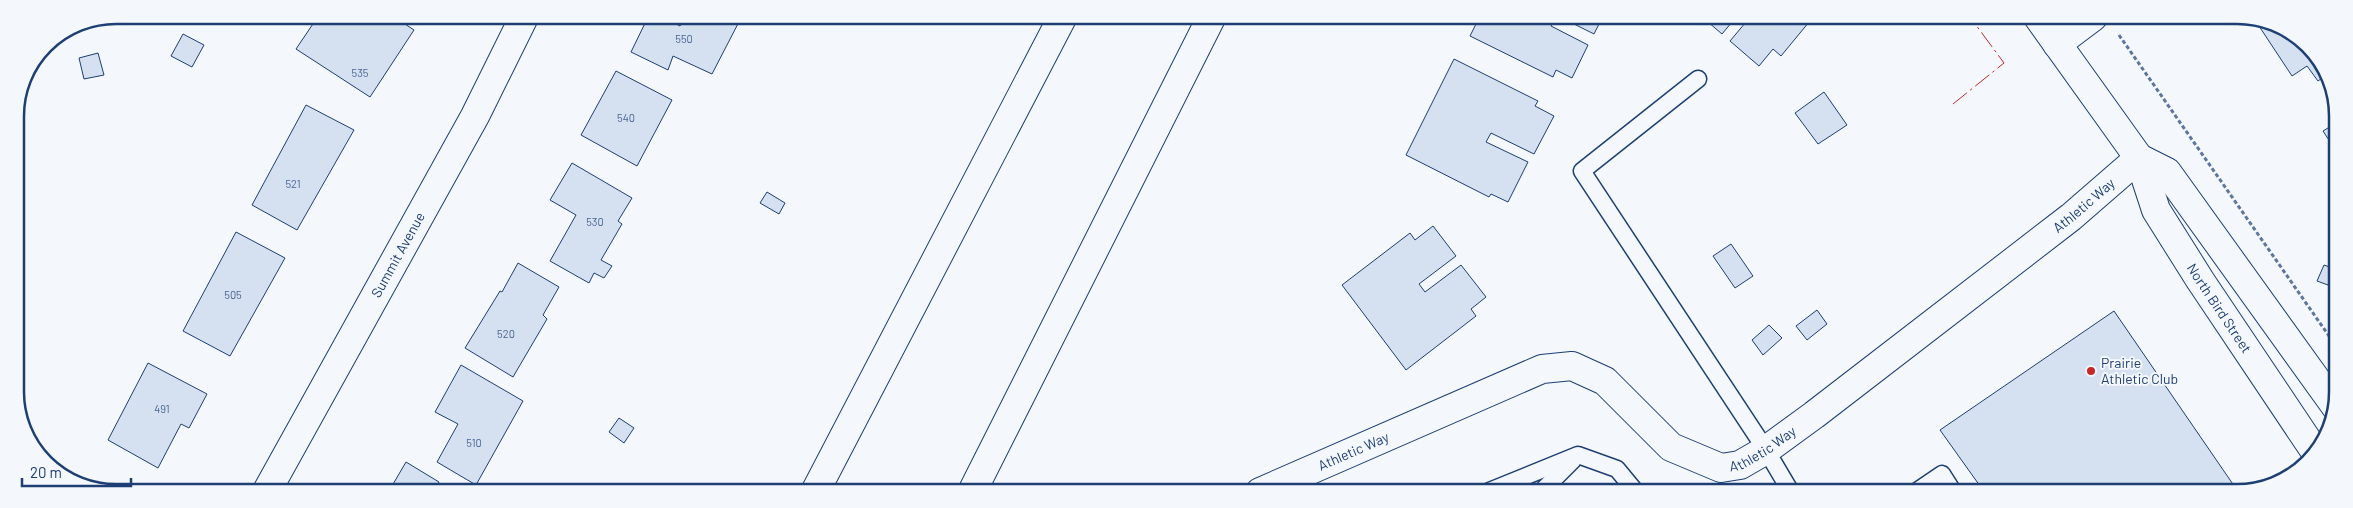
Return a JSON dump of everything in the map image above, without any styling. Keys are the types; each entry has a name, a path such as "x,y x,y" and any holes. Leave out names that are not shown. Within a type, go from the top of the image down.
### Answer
{"main road":[{"name":"Summit Avenue","path":"271,484 475,116 521,24"},
{"path":"819,484 1059,24"},
{"path":"976,484 1208,24"},
{"name":"North Bird Street","path":"2043,24 2139,158 2156,210 2200,280 2311,446"},
{"path":"2057,44 2084,24"},
{"name":"North Bird Street","path":"2139,158 2167,172 2329,397"},
{"name":"Athletic Way","path":"1278,484 1542,368 1565,366 1572,366 1605,381 1671,447 1721,468 1740,465 1766,450 2063,223 2139,158"}],"lane":[{"path":"1698,79 1582,171 1766,450 1786,484"},
{"path":"1549,484 1578,455"},
{"path":"1507,484 1578,455 1617,469 1629,484"},
{"path":"1926,484 1942,474 1948,484"}],"path":[{"path":"2118,33 2329,336"}],"building":[{"path":"313,24 405,24 414,30 370,97 296,49"},
{"path":"645,24 676,24 680,26 681,24 738,24 712,74 673,56 668,70 631,52"},
{"path":"1476,24 1552,24 1551,26 1588,45 1572,78 1556,70 1553,77 1470,36"},
{"path":"1574,24 1599,24 1594,34"},
{"path":"1710,24 1730,24 1722,34"},
{"path":"1744,24 1807,24 1781,56 1773,49 1759,66 1730,41"},
{"path":"2260,27 2283,36 2293,43 2310,60 2321,79 2318,81 2307,66 2292,76"},
{"path":"183,34 204,45 192,67 171,56"},
{"path":"98,53 104,75 84,79 79,58"},
{"path":"1454,59 1538,101 1535,106 1554,116 1534,154 1491,133 1486,142 1528,162 1508,202 1491,194 1489,197 1406,155"},
{"path":"616,71 672,100 637,166 581,135"},
{"path":"1824,92 1847,125 1818,144 1795,113"},
{"path":"306,105 354,130 297,230 252,205"},
{"path":"2329,127 2329,140 2323,131"},
{"path":"572,163 632,198 618,221 622,224 601,260 612,266 604,278 594,273 589,283 550,261 576,215 550,200"},
{"path":"767,192 785,203 779,214 760,203"},
{"path":"1433,226 1456,256 1419,284 1425,292 1461,265 1486,297 1471,309 1476,316 1406,370 1342,285 1410,233 1415,240"},
{"path":"236,232 285,258 230,356 183,331"},
{"path":"1731,244 1753,276 1735,288 1713,256"},
{"path":"518,263 559,287 543,315 547,319 513,377 465,348 500,291 502,292"},
{"path":"2324,265 2329,267 2328,285 2317,281"},
{"path":"1817,310 1827,324 1807,340 1796,326"},
{"name":"Prairie Athletic Club","path":"2114,311 2233,484 1979,484 1940,430"},
{"path":"1769,325 1782,338 1763,355 1752,340"},
{"path":"148,363 207,394 189,428 181,424 158,468 108,440"},
{"path":"461,365 523,401 477,484 437,462 458,424 435,412"},
{"path":"619,418 634,428 624,443 609,432"},
{"path":"406,462 439,482 438,484 393,484"}],"power":[{"path":"1953,104 2004,63 1975,24"}],"place":[{"name":"Prairie Athletic Club","path":"2091,371"}]}
